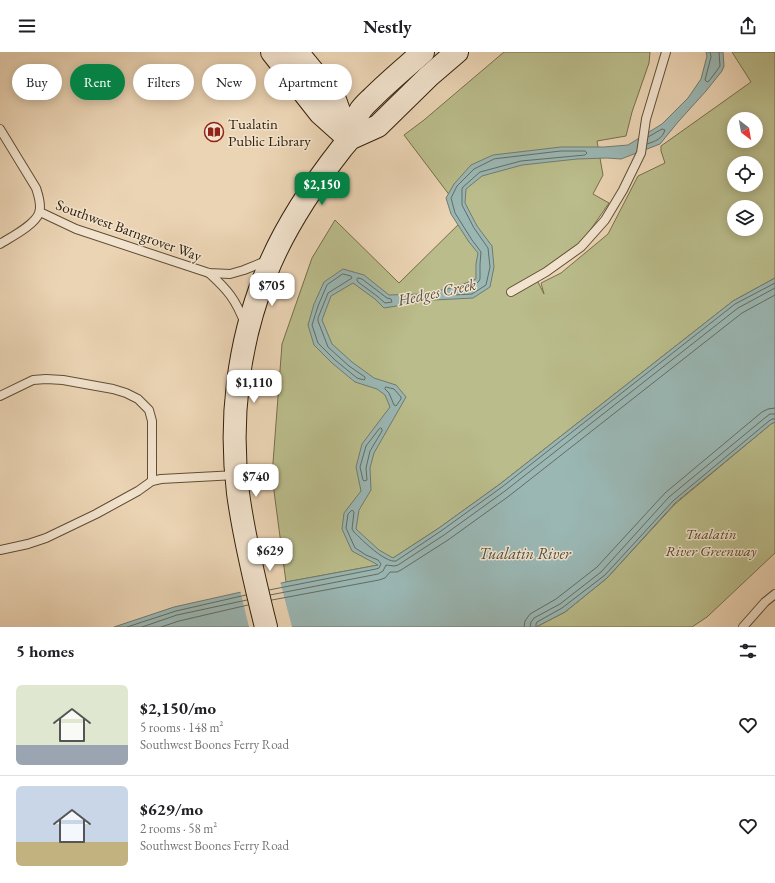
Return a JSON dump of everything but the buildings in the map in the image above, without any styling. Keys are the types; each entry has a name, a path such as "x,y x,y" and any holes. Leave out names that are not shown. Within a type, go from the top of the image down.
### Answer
{"main road":[{"path":"272,52 320,113 349,139"},
{"path":"297,52 334,97 349,139"},
{"path":"266,627 253,575 243,523 236,464 235,418 239,373 250,319 265,275 296,214 349,139 360,111 384,86 423,52"},
{"path":"349,139 378,126 429,76 457,52"}],"lane":[{"path":"511,292 546,272 581,247 605,220 623,190 641,154 646,119 666,52"},
{"path":"0,129 36,188 40,212 27,227 0,244"},
{"name":"Southwest Barngrover Way","path":"40,212 76,229 103,239 209,273"},
{"path":"209,273 230,274 273,259"},
{"path":"209,273 232,296 248,331"},
{"path":"0,396 33,380 46,379 63,380 112,389 126,393 138,399 149,410 152,421 152,481"},
{"path":"0,550 28,544 46,538 96,514 138,491 152,481 161,479 237,475"},
{"path":"743,627 765,602 775,594"}],"green space":[{"path":"504,52 650,52 649,63 632,112 626,136 597,141 603,175 593,194 609,203 582,242 535,276 544,294 541,283 561,273 608,234 638,176 665,163 661,146 751,82 732,52 775,52 775,278 733,301 500,484 439,528 384,564 286,582 272,476 282,344 312,258 335,220 399,283 466,217 404,135 424,120"},
{"name":"Tualatin River Greenway","path":"775,422 775,553 707,617 692,627 536,627 565,612 607,578 675,504"}],"water":[{"name":"Tualatin River","path":"706,52 723,52 724,66 722,71 660,144 621,159 577,159 522,165 482,176 466,189 465,203 477,226 492,246 494,267 490,287 473,298 434,300 384,308 375,299 353,283 331,296 322,320 332,344 352,362 374,378 396,385 406,397 374,453 370,468 371,490 359,510 356,529 379,550 393,558 439,528 500,484 733,301 775,278 775,422 675,503 607,578 565,612 536,627 114,627 174,607 286,582 378,565 352,551 342,529 344,513 361,491 356,467 362,444 390,407 385,395 377,389 355,382 332,363 314,345 308,325 314,304 324,282 343,269 364,275 389,295 423,294 456,287 476,279 478,253 451,214 446,198 454,184 471,165 493,155 561,147 604,147 628,145 662,124 688,98 701,79 707,56"}],"pier":[{"path":"280,581 292,627 249,627 240,590"}],"place":[{"name":"Tualatin Public Library","path":"214,132"}],"water label":[{"name":"Hedges Creek","path":"437,292"}]}
